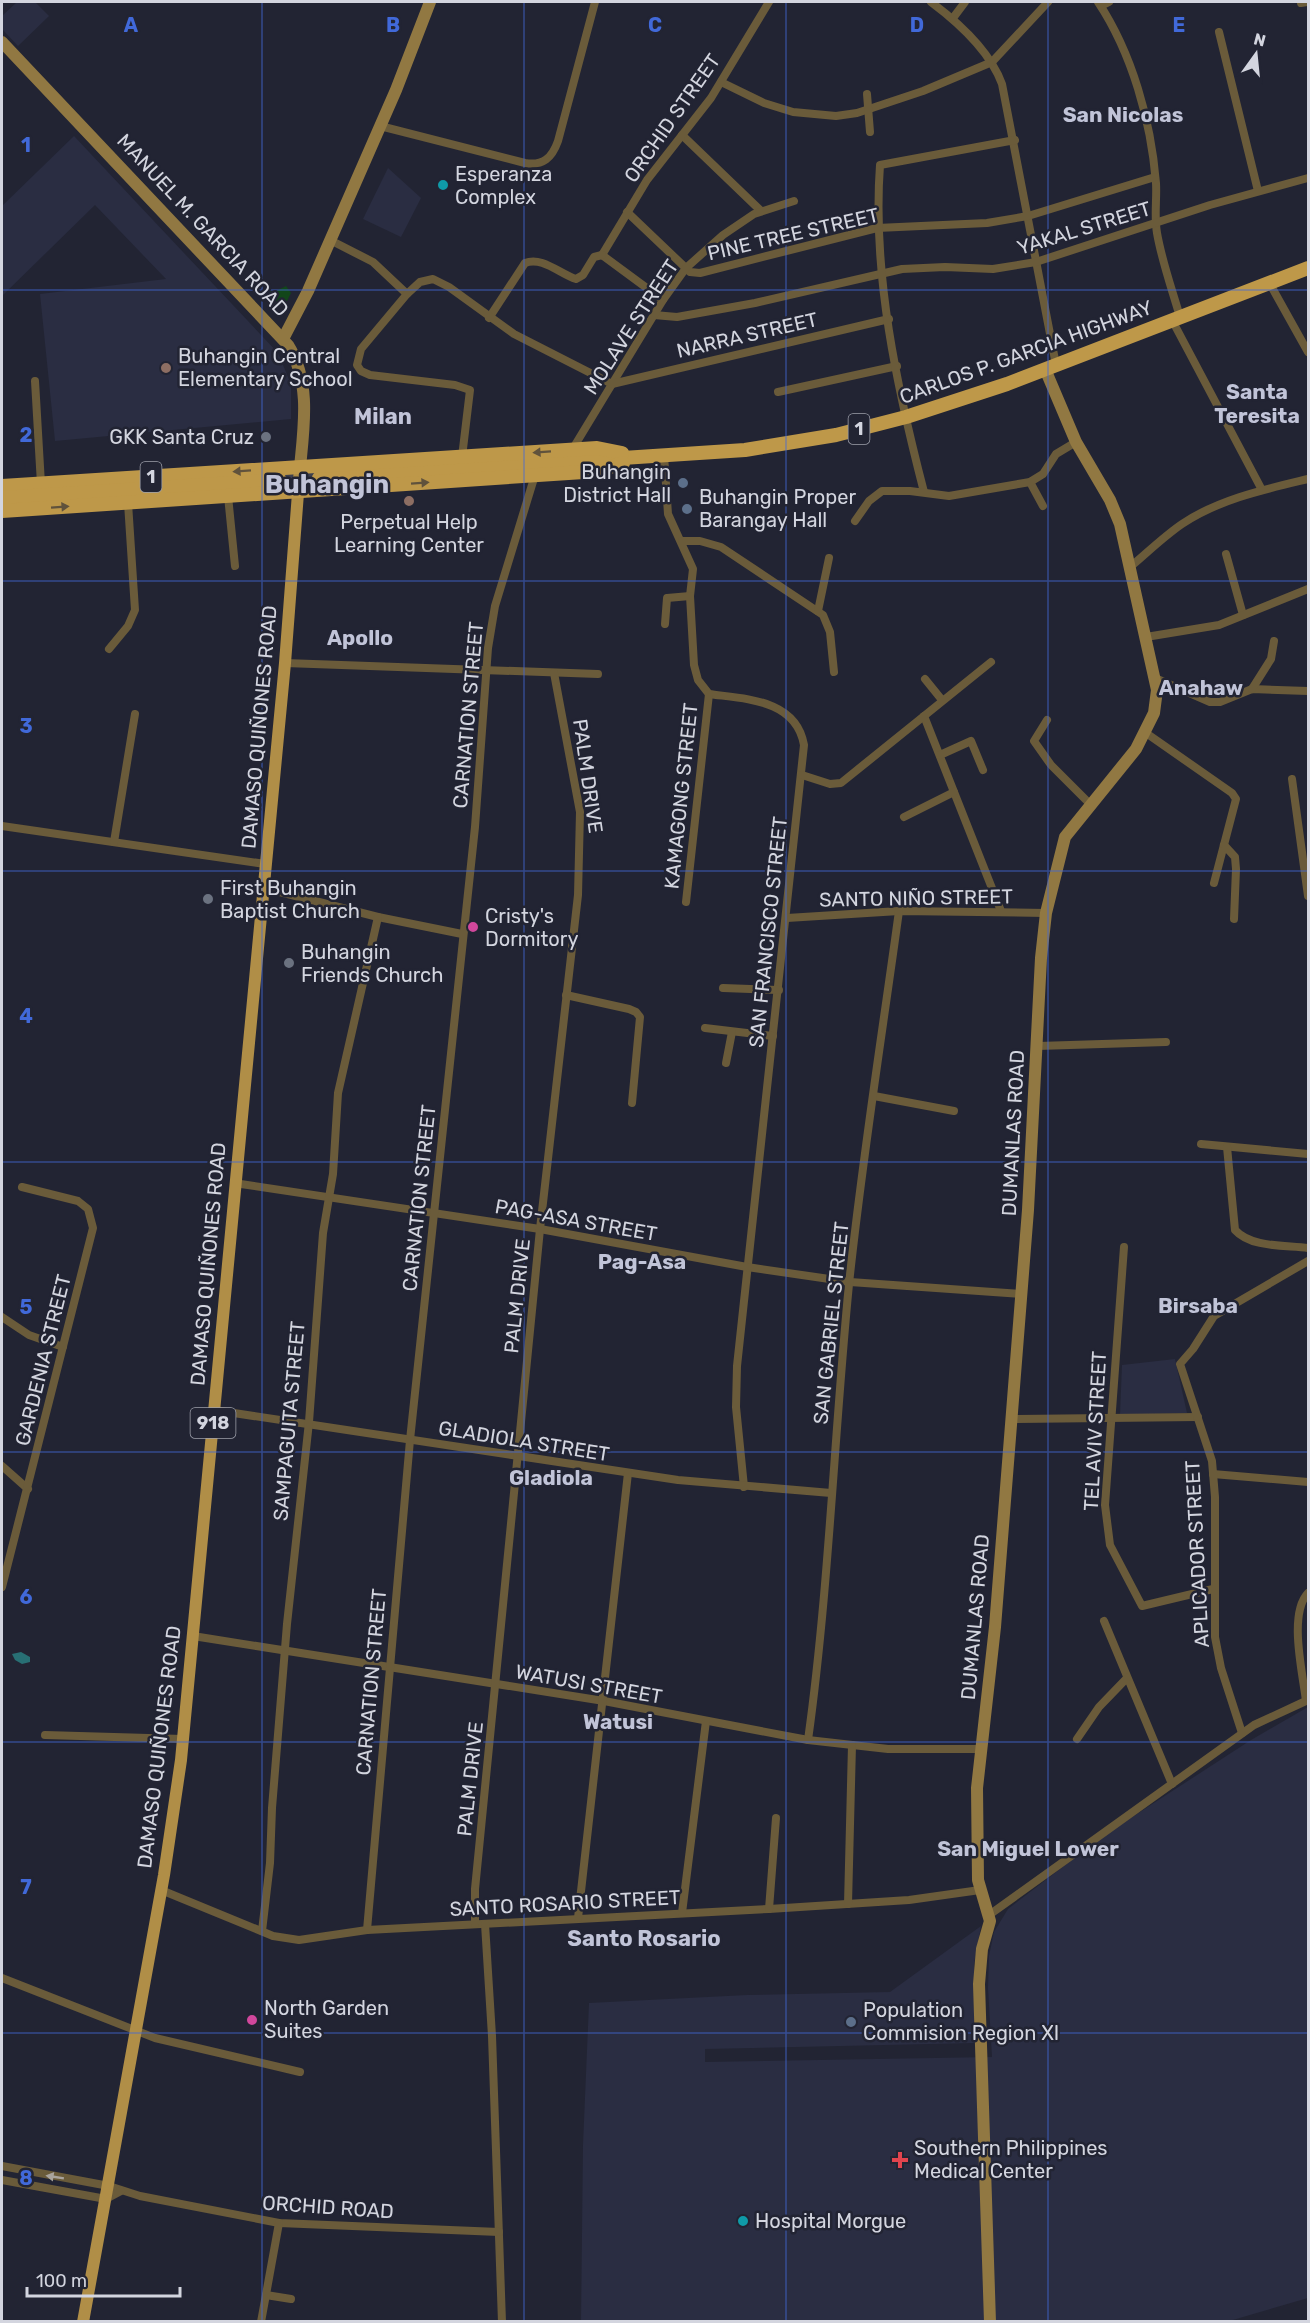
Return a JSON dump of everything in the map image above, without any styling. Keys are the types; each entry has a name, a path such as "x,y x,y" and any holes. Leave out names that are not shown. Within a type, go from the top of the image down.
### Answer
{"highway":[{"name":"CARLOS P. GARCIA HIGHWAY","path":"319,478 745,450 836,435 906,417 1051,367 1308,268"},
{"name":"CARLOS P. GARCIA HIGHWAY","path":"2,486 300,469 597,448 642,457"},
{"name":"CARLOS P. GARCIA HIGHWAY","path":"2,511 299,489 599,471 642,457"},
{"name":"1","path":"2,498 280,480"}],"main road":[{"path":"283,339 299,312 380,126 430,2"},
{"name":"MANUEL M. GARCIA ROAD","path":"2,42 283,339 297,362 302,385 304,417 300,469"},
{"name":"DUMANLAS ROAD","path":"990,1915 980,1890 977,1797 996,1627 1038,1046 1041,958 1046,913 1060,849 1071,827 1126,763 1146,733 1156,703 1155,678 1120,524 1110,500 1076,441 1051,367"},
{"name":"918","path":"299,489 300,469"},
{"name":"DAMASO QUIÑONES ROAD","path":"84,2321 161,1890 183,1739 285,663 299,489"},
{"path":"990,1915 982,1949 979,1984 990,2322"}],"street":[{"path":"380,126 525,163 541,163 549,159 558,141 595,2"},
{"name":"ORCHID STREET","path":"489,318 525,262 531,260 541,263 576,279 583,275 594,257 602,255 647,180 721,82 769,2"},
{"path":"931,2 953,18 992,62 1002,84 1015,140 1051,367"},
{"path":"953,18 965,2"},
{"path":"721,82 764,103 793,112 836,116 868,110 923,91 992,62 1048,2"},
{"path":"1103,3 1131,69 1142,108 1155,177 1155,223 1176,318 1262,490"},
{"path":"1219,32 1258,191"},
{"path":"867,94 870,132"},
{"path":"682,135 760,210"},
{"path":"924,492 906,417 881,273 877,228 880,165 1015,140"},
{"name":"PINE TREE STREET","path":"686,268 694,273 706,272 877,228 987,223 1028,216 1155,177"},
{"name":"YAKAL STREET","path":"654,315 677,317 744,306 881,273 923,267 1010,268 1036,262 1258,191 1308,178"},
{"name":"MOLAVE STREET","path":"572,450 663,300 686,268 723,235 760,210 794,201"},
{"path":"627,212 686,268"},
{"path":"330,240 373,262 407,294"},
{"path":"602,255 663,300"},
{"path":"462,457 470,390 455,385 370,375 358,368 361,349 407,294 420,282 433,279 449,286 489,318 612,384"},
{"path":"1270,284 1308,352"},
{"name":"NARRA STREET","path":"612,384 889,319"},
{"path":"778,392 897,366"},
{"path":"35,381 41,484"},
{"path":"855,521 869,501 882,491 924,492 950,496 1030,482 1042,474 1056,454 1076,441"},
{"path":"664,455 668,514 693,569 690,596 694,665 698,680 709,693"},
{"name":"CARNATION STREET","path":"367,1930 410,1440 478,799 486,671 495,606 535,475"},
{"path":"1129,568 1192,518 1262,490 1308,479"},
{"path":"1030,482 1043,506"},
{"path":"228,496 235,566"},
{"path":"109,649 128,626 135,610 128,503"},
{"path":"682,541 700,541 721,547 818,611 826,620 830,632 834,672"},
{"path":"1226,554 1243,615"},
{"path":"818,611 829,558"},
{"path":"1146,637 1219,625 1308,589"},
{"path":"665,624 667,598 690,596"},
{"path":"1252,689 1271,659 1274,641"},
{"path":"802,775 830,784 841,783 992,662"},
{"path":"285,663 598,674"},
{"name":"PALM DRIVE","path":"475,1924 475,1889 540,1229 578,895 581,836 577,794 554,672"},
{"path":"1155,678 1210,702 1220,702 1252,689 1308,691"},
{"path":"925,679 942,700"},
{"name":"SAN FRANCISCO STREET","path":"709,693 769,704 789,715 802,736 802,775 735,1388 744,1487"},
{"name":"KAMAGONG STREET","path":"686,902 709,693"},
{"path":"114,842 135,714"},
{"path":"924,716 1001,911"},
{"path":"1047,720 1034,741 1051,765 1091,805"},
{"path":"1146,733 1234,795 1236,807 1214,883"},
{"path":"940,755 971,741 984,770"},
{"path":"1292,779 1304,842 1308,896"},
{"path":"904,817 954,792"},
{"path":"3,824 265,864"},
{"path":"1224,845 1235,856 1236,863 1234,919"},
{"path":"264,888 378,917 462,934"},
{"name":"SANTO NIÑO STREET","path":"787,918 899,911 1046,913"},
{"name":"SAN GABRIEL STREET","path":"808,1740 824,1614 831,1493 850,1282 899,911"},
{"name":"SAMPAGUITA STREET","path":"262,1931 270,1863 284,1650 309,1422 315,1308 340,1077 378,917"},
{"path":"723,988 779,990"},
{"path":"566,995 629,1009 640,1017 633,1103"},
{"path":"705,1028 773,1036"},
{"path":"726,1063 732,1032"},
{"path":"1038,1046 1166,1042"},
{"path":"874,1096 954,1111"},
{"path":"1201,1144 1308,1154"},
{"path":"1227,1147 1234,1230 1257,1242 1308,1248"},
{"name":"PAG-ASA STREET","path":"234,1183 540,1229 747,1267 850,1282 1020,1294"},
{"name":"GARDENIA STREET","path":"2,1587 93,1228 88,1209 78,1201 22,1187"},
{"name":"TEL AVIV STREET","path":"1124,1247 1105,1505 1110,1545 1137,1601 1142,1606 1213,1589"},
{"name":"APLICADOR STREET","path":"1242,1733 1217,1649 1213,1589 1214,1474 1180,1364 1193,1349 1205,1327 1222,1310 1308,1261"},
{"path":"2,1317 29,1335 63,1347"},
{"name":"GLADIOLA STREET","path":"214,1410 309,1422 410,1440 628,1473 744,1487 831,1493"},
{"path":"1010,1419 1110,1420 1198,1417"},
{"path":"2,1466 28,1489"},
{"path":"578,1918 628,1473"},
{"path":"1214,1474 1308,1482"},
{"path":"990,1915 1242,1733 1307,1701 1298,1622 1302,1603 1308,1593"},
{"path":"1104,1621 1172,1784"},
{"name":"WATUSI STREET","path":"193,1636 604,1701 808,1740 888,1749 981,1749"},
{"path":"1077,1739 1099,1707 1127,1678"},
{"path":"682,1913 706,1721"},
{"path":"45,1735 183,1739"},
{"path":"848,1904 852,1745"},
{"path":"769,1909 776,1818"},
{"name":"SANTO ROSARIO STREET","path":"161,1890 262,1931 282,1938 299,1940 367,1930 848,1904 909,1900 980,1890"},
{"path":"485,1924 492,2036 502,2322"},
{"path":"2,1978 136,2030 182,2045 300,2072"},
{"path":"2,2166 108,2192"},
{"path":"2,2180 108,2192"},
{"name":"ORCHID ROAD","path":"108,2192 121,2191 279,2223 499,2232"},
{"path":"261,2322 279,2223"},
{"path":"266,2295 291,2299"}],"shaded area":[{"path":"17,2 35,2 49,16 18,46 2,29 2,16"},
{"name":"Buhangin Central Elementary School","path":"74,136 278,353 291,384 291,419 55,441 40,294 166,279 95,205 2,296 2,206"},
{"path":"388,168 421,198 401,237 363,219"},
{"path":"286,286 291,293 287,301 267,302 257,291 276,291"},
{"path":"1175,1359 1187,1413 1120,1415 1122,1365"},
{"path":"21,1652 30,1657 30,1662 22,1664 15,1660 12,1654"},
{"path":"1308,1707 1308,2298 1226,2322 581,2322 583,2145 589,2003 747,1995 890,1992 981,1926 974,1964 975,2043 705,2049 705,2062 992,2057 988,1988 989,1956 994,1932 1008,1909 1103,1836 1251,1740"}],"tunnel":[{"path":"280,480 319,478"}],"place":[{"name":"Esperanza Complex","path":"443,185"},
{"name":"Buhangin Central Elementary School","path":"166,368"},
{"name":"GKK Santa Cruz","path":"266,437"},
{"name":"Buhangin District Hall","path":"683,483"},
{"name":"Perpetual Help Learning Center","path":"409,501"},
{"name":"Buhangin Proper Barangay Hall","path":"687,509"},
{"name":"First Buhangin Baptist Church","path":"208,899"},
{"name":"Cristy's Dormitory","path":"473,927"},
{"name":"Buhangin Friends Church","path":"289,963"},
{"name":"North Garden Suites","path":"252,2020"},
{"name":"Population Commision Region XI","path":"851,2022"},
{"name":"Southern Philippines Medical Center","path":"900,2160"},
{"name":"Hospital Morgue","path":"743,2221"}],"district":[{"name":"San Nicolas","path":"1123,115"},
{"name":"Santa Teresita","path":"1257,404"},
{"name":"Milan","path":"383,416"},
{"name":"Buhangin","path":"327,484"},
{"name":"Apollo","path":"360,638"},
{"name":"Anahaw","path":"1201,688"},
{"name":"Pag-Asa","path":"642,1262"},
{"name":"Birsaba","path":"1198,1306"},
{"name":"Gladiola","path":"551,1478"},
{"name":"Watusi","path":"618,1722"},
{"name":"San Miguel Lower","path":"1028,1849"},
{"name":"Santo Rosario","path":"644,1938"}]}
